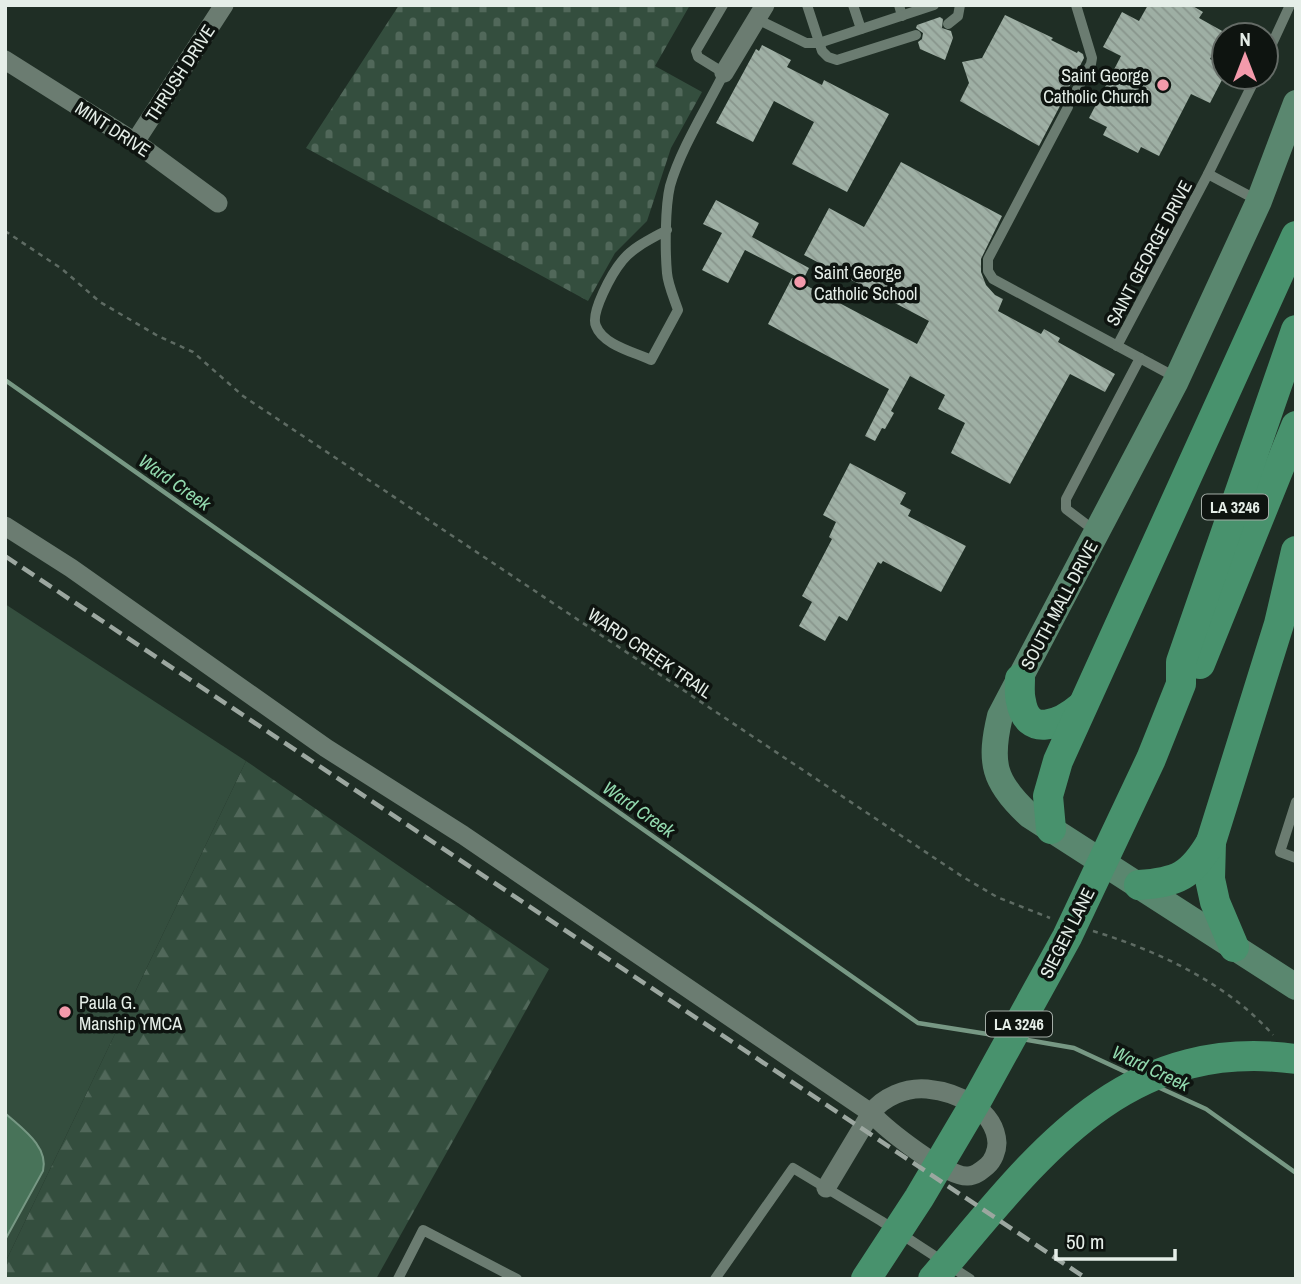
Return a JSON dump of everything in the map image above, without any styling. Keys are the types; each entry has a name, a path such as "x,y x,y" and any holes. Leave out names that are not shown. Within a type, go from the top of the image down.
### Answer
{"main road":[{"path":"1051,829 1048,796 1058,761 1296,236"},
{"name":"SIEGEN LANE","path":"866,1279 919,1198 1067,937 1152,759 1181,684 1181,662 1296,330"},
{"name":"SIEGEN LANE","path":"1181,684 1198,670 1296,426"},
{"path":"1234,947 1215,902 1210,878 1212,842 1279,624 1296,551"},
{"path":"1020,679 1021,701 1026,716 1038,725 1053,725 1081,708"},
{"path":"1139,885 1166,883 1187,874 1200,861 1212,842"},
{"path":"933,1279 1050,1146 1096,1107 1119,1092 1177,1067 1202,1061 1287,1051"}],"street":[{"name":"THRUSH DRIVE","path":"135,142 224,5"},
{"path":"724,73 761,12"},
{"name":"MINT DRIVE","path":"5,60 135,142 218,203"},
{"name":"SOUTH MALL DRIVE","path":"1296,103 1259,201 1178,378 1000,716 993,744 996,768 1009,796 1029,815 1296,987"},
{"path":"5,526 71,568 326,748 463,835 871,1113 889,1131 958,1175 970,1176 980,1172 991,1162 997,1148 996,1136 991,1123 975,1105 957,1096 916,1088 891,1096 877,1105 871,1113 826,1188"},
{"path":"1265,967 1296,964"}],"lane":[{"path":"667,230 639,246 622,261 594,313 596,327 607,340 651,360 678,310 667,274 667,230 667,204 674,177 724,73 698,57 696,51 723,5"},
{"path":"807,5 819,43 828,57 837,60 916,34"},
{"path":"853,5 862,29"},
{"path":"761,12 806,43 819,43 862,29 901,10 933,5"},
{"path":"948,24 958,16 960,5"},
{"path":"1073,97 1091,64 1078,6"},
{"path":"1280,28 1290,7"},
{"name":"SAINT GEORGE DRIVE","path":"1117,346 1249,91"},
{"path":"1068,107 988,259 988,271 993,279 1178,378"},
{"name":"SAINT GEORGE DRIVE","path":"1208,174 1259,201"},
{"path":"1097,533 1066,509 1066,499 1140,358"},
{"path":"1295,808 1280,852 1296,858"},
{"path":"715,1279 793,1168 970,1279"},
{"path":"398,1279 423,1230 517,1279"}],"path":[{"name":"WARD CREEK TRAIL","path":"5,231 71,275 100,302 158,336 193,352 243,396 963,877 997,897 1049,918"},
{"path":"1087,929 1172,961 1234,1000 1271,1032 1287,1051"}],"green space":[{"path":"399,5 690,5 655,66 702,92 671,148 647,221 615,253 588,301 306,148"},
{"name":"Paula G. Manship YMCA","path":"5,604 246,761 5,1263"},
{"path":"246,761 549,969 376,1279 5,1279 5,1263"}],"shaded area":[{"path":"5,1113 32,1138 44,1162 43,1171 5,1240"}],"building":[{"name":"Saint George Catholic Church","path":"1148,5 1191,5 1203,12 1199,18 1210,24 1210,91 1216,91 1210,103 1191,94 1159,156 1141,147 1138,153 1103,135 1107,127 1089,118 1121,56 1103,47 1122,12 1139,21"},
{"path":"1005,15 1083,54 1084,58 1066,93 1066,100 1061,104 1039,146 960,101 969,83 962,62 982,58"},
{"path":"940,17 943,19 942,28 951,31 953,38 945,60 920,49 918,42 923,33 916,28 917,25"},
{"path":"762,45 791,60 787,67 822,85 824,80 889,114 847,192 792,164 814,122 774,101 753,142 716,123 756,49 759,51"},
{"path":"901,162 1002,216 981,259 981,272 986,285 1003,299 998,311 1041,334 1044,329 1060,338 1058,342 1115,374 1105,392 1070,374 1010,484 951,453 965,423 938,409 945,395 910,376 891,411 894,413 885,429 882,428 875,441 865,436 889,389 768,324 792,278 917,344 929,321 804,255 829,208 864,227"},
{"path":"716,200 759,223 752,237 809,268 803,280 745,250 728,283 702,270 722,233 703,224"},
{"path":"850,463 906,493 900,504 911,510 908,516 966,546 941,592 883,561 881,564 878,562 847,621 839,616 825,641 799,626 812,602 802,596 832,539 829,537 836,522 823,515"}],"waterway":[{"name":"Ward Creek","path":"5,380 918,1023 1000,1036"},
{"name":"Ward Creek","path":"1022,1039 1074,1048 1130,1074"},
{"name":"Ward Creek","path":"1160,1088 1206,1109 1296,1173"}],"railway":[{"path":"5,556 1087,1279"}],"place":[{"name":"Saint George Catholic Church","path":"1163,85"},
{"name":"Saint George Catholic School","path":"800,282"},
{"name":"Paula G. Manship YMCA","path":"65,1012"}]}
